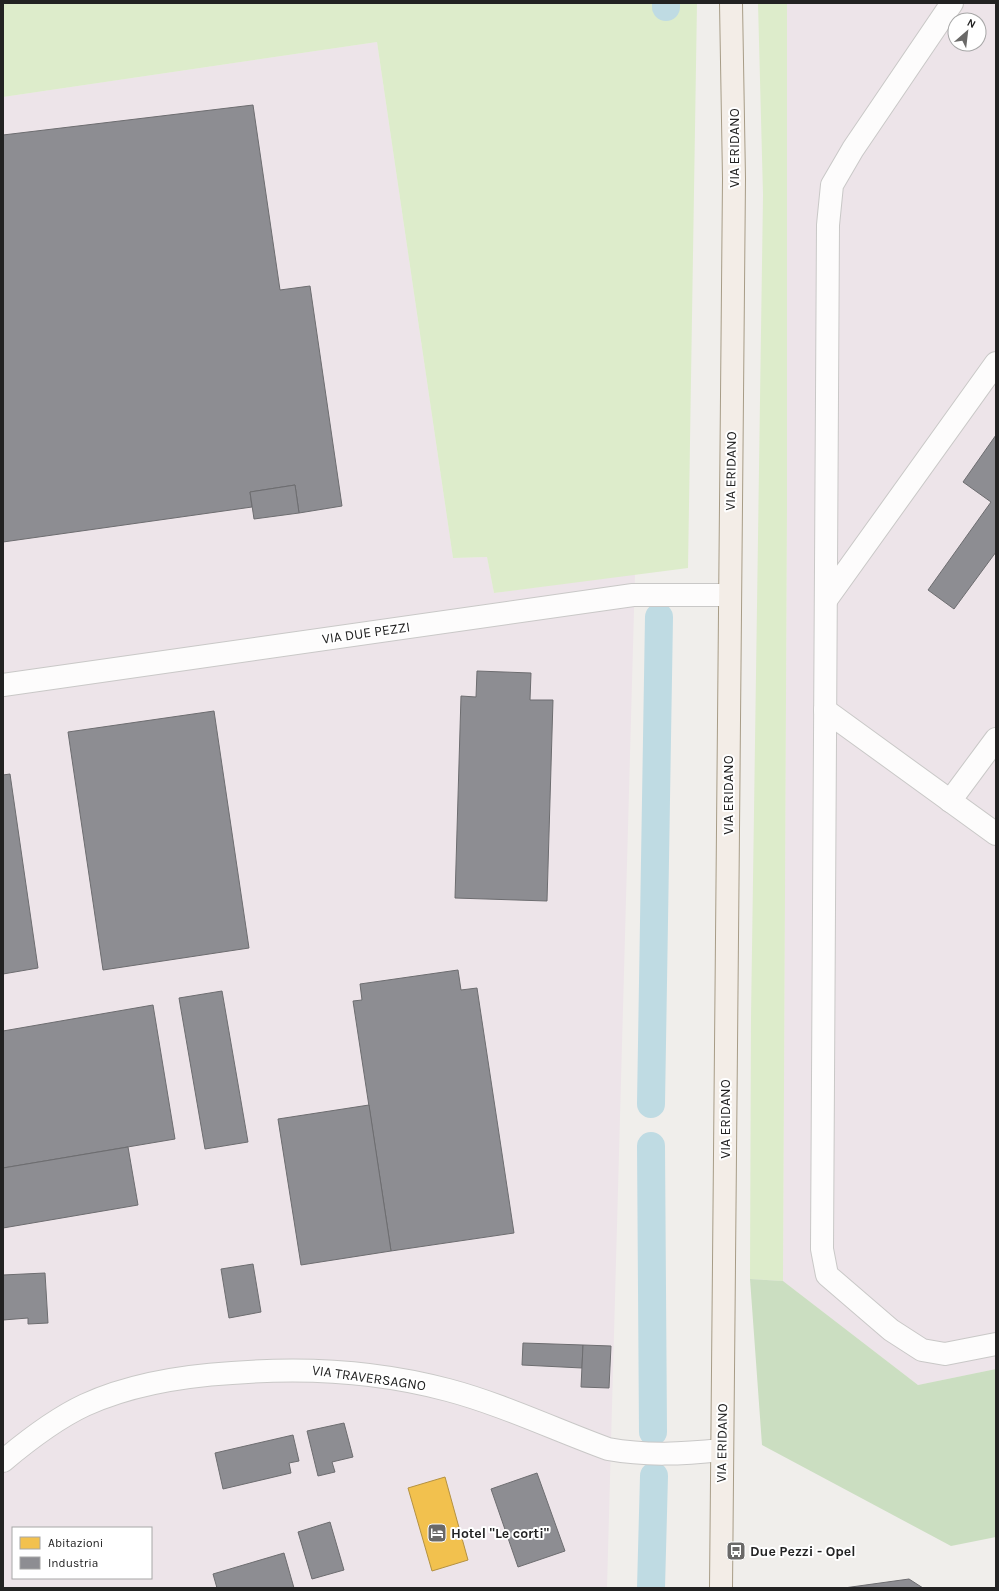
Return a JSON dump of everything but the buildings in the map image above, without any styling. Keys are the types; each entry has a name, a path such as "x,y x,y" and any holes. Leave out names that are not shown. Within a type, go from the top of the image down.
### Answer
{"main road":[{"name":"VIA ERIDANO","path":"721,1588 734,179 731,3"}],"street":[{"path":"952,3 853,149 832,185 828,225 822,1249 827,1275 890,1330 922,1350 945,1354 996,1344"},
{"path":"826,600 996,363"},
{"name":"VIA DUE PEZZI","path":"3,685 633,595 730,594"},
{"path":"825,710 996,834"},
{"path":"950,801 996,739"},
{"name":"VIA TRAVERSAGNO","path":"3,1461 64,1416 116,1393 174,1378 207,1374 298,1369 334,1370 372,1375 416,1382 449,1390 480,1400 608,1449 626,1452 676,1454 722,1450"}],"shaded area":[{"path":"787,3 996,3 996,1369 918,1385 783,1281 787,507"},
{"path":"377,42 453,558 487,557 494,593 635,574 607,1588 3,1588 3,97"}],"green space":[{"path":"3,3 697,3 688,568 494,593 487,557 453,558 377,42 3,97"},
{"path":"758,3 787,3 787,507 783,1281 750,1279 751,1017 763,195"},
{"path":"750,1279 783,1281 918,1385 996,1369 996,1537 951,1546 762,1445"}],"waterway":[{"path":"651,1104 659,617"},
{"path":"651,1146 653,1432"},
{"path":"651,1588 654,1476"}],"place":[{"name":"Hotel \"Le corti\"","path":"437,1533"},
{"name":"Due Pezzi - Opel","path":"736,1551"}]}
